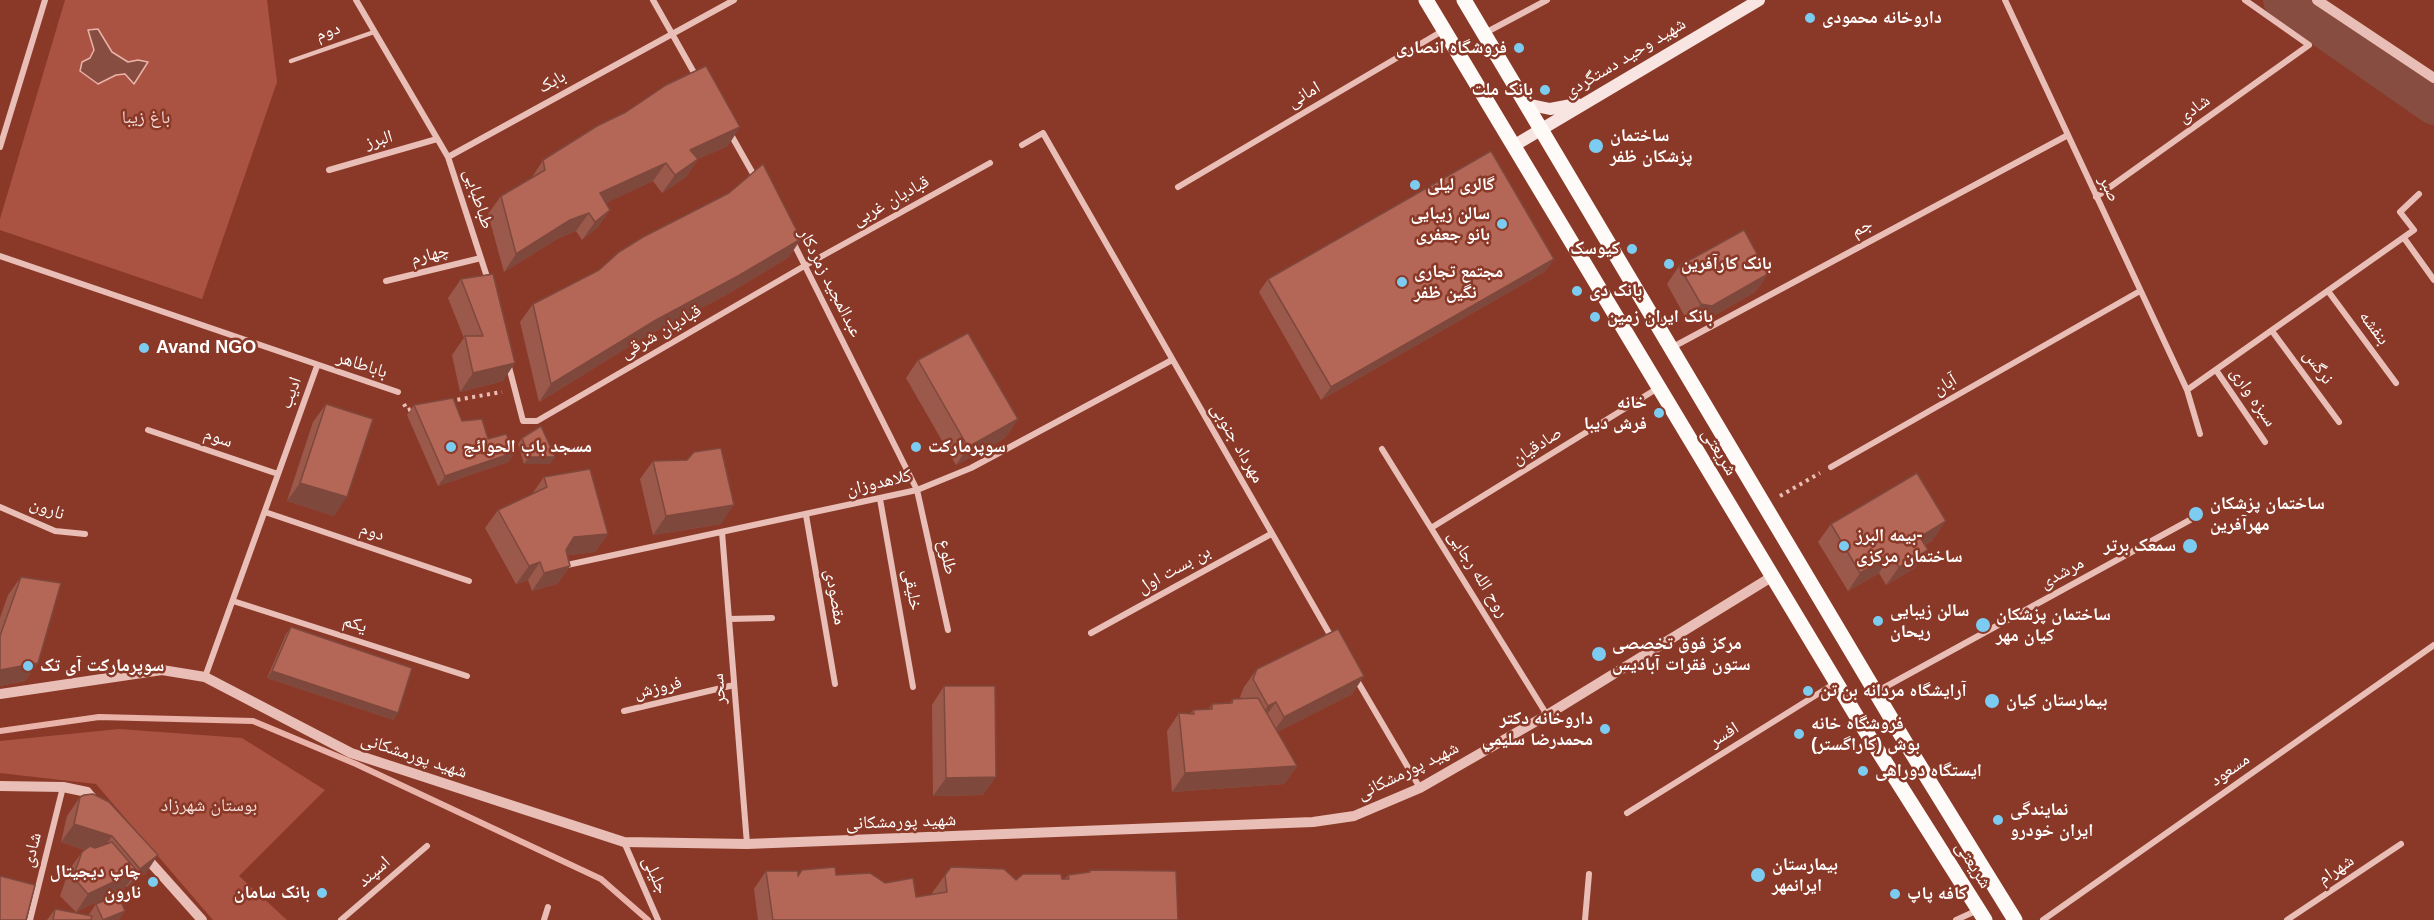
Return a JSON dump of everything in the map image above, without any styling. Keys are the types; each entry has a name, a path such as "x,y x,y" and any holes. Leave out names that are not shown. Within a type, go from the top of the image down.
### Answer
{"main road":[{"name":"شریعتی","path":"1426,0 1515,145 1658,388 1982,915"},
{"name":"شریعتی","path":"1464,0 1876,692 2015,920"},
{"name":"شهید وحید دستگردی","path":"1515,145 1759,0"},
{"path":"1526,104 1550,109 1587,102"}],"street":[{"path":"0,145 45,0"},
{"name":"طباطبایی","path":"356,0 448,157 491,287"},
{"path":"653,0 701,84"},
{"name":"بابک","path":"448,157 734,0"},
{"path":"1485,33 1547,0"},
{"name":"صبر","path":"2005,0 2187,390 2200,434"},
{"name":"شادی","path":"2096,197 2309,45 2245,0"},
{"path":"2317,0 2434,78"},
{"name":"امانی","path":"1178,187 1445,30"},
{"path":"724,124 759,184"},
{"name":"مهرداد جنوبی","path":"1022,145 1043,133 1337,646"},
{"name":"جم","path":"1670,348 2068,135"},
{"name":"البرز","path":"329,170 437,139"},
{"name":"قبادیان غربی","path":"806,265 990,163"},
{"path":"2187,390 2414,230 2400,212 2419,194"},
{"name":"عبدالمجید زمردکار","path":"789,235 917,490"},
{"path":"2404,238 2434,280"},
{"name":"ادیب","path":"0,256 317,366 205,677"},
{"name":"چهارم","path":"386,281 481,258"},
{"name":"قبادیان شرقی","path":"514,390 523,421 537,421 806,265"},
{"name":"آبان","path":"1831,467 2140,291"},
{"name":"بنفشه","path":"2328,291 2396,383"},
{"name":"نرگس","path":"2272,331 2339,422"},
{"path":"507,356 514,390"},
{"name":"کلاهدوزان","path":"567,565 917,490 971,468 1172,360"},
{"name":"باباطاهر","path":"317,366 398,392"},
{"name":"سبزه واری","path":"2216,370 2265,442"},
{"name":"صادقیان","path":"1431,528 1658,388"},
{"name":"سوم","path":"148,430 278,474"},
{"name":"روح الله رجایی","path":"1382,449 1547,715"},
{"name":"طلوع","path":"917,490 948,630"},
{"name":"خلیقی","path":"880,499 913,687"},
{"name":"نارون","path":"0,507 55,531 85,534"},
{"name":"دوم","path":"265,512 469,580"},
{"name":"مقصودی","path":"806,515 835,684"},
{"name":"مرشدی","path":"1876,692 2199,515"},
{"name":"سحر","path":"722,532 747,844"},
{"name":"بن بست اول","path":"1091,633 1271,534"},
{"name":"شهید پورمشکانی","path":"0,694 162,670 205,677 351,753 624,842 747,844 1313,822 1354,816 1420,788 1547,715 1773,576"},
{"name":"یکم","path":"233,601 468,676"},
{"path":"729,619 772,618"},
{"name":"مسعود","path":"2043,920 2434,645"},
{"path":"1349,666 1420,788"},
{"name":"افسر","path":"1627,813 1837,682"},
{"name":"فروزش","path":"624,711 734,685"},
{"path":"0,786 63,787 87,792 110,818"},
{"name":"شادی","path":"30,920 63,787"},
{"name":"جلیلی","path":"624,842 658,920"},
{"path":"133,843 202,920"},
{"name":"شهرام","path":"2287,920 2401,844"},
{"name":"اسپند","path":"341,920 427,846"},
{"path":"1585,920 1589,874"},
{"path":"544,920 548,906"},
{"path":"1956,920 1982,915"}],"lane":[{"name":"دوم","path":"291,61 374,32"}],"path":[{"path":"439,404 514,390"},
{"path":"398,392 406,410 417,408"},
{"path":"1765,504 1831,467"}],"green space":[{"name":"باغ زیبا","path":"65,0 267,0 277,82 202,299 0,230 0,219"},
{"name":"بوستان شهرزاد","path":"119,729 242,738 325,790 239,876 287,920 213,920 96,784 0,773 0,741"}],"shaded area":[{"path":"98,29 112,52 128,62 138,60 148,62 134,84 125,74 116,75 98,84 80,71 82,62 90,58 94,50 88,30"}],"building":[{"path":"706,66 740,127 690,150 698,159 675,175 666,163 600,193 610,210 595,222 589,213 570,220 516,254 501,196 545,170 543,160 597,126 626,112 666,85"},
{"name":"مجتمع تجاری نگین ظفر","path":"1491,151 1554,259 1331,387 1268,279"},
{"path":"763,164 801,239 656,320 551,384 533,304 599,270 619,252 643,237 729,193"},
{"path":"1744,230 1768,274 1712,306 1701,304 1679,266"},
{"path":"493,274 515,363 473,373 465,336 483,336 461,279"},
{"path":"968,333 1018,419 968,447 918,360"},
{"name":"مسجد باب الحوائج","path":"453,398 462,421 482,419 488,439 506,434 515,452 445,476 414,405"},
{"path":"326,404 373,419 347,497 300,483"},
{"path":"541,426 555,457 529,457 522,438"},
{"path":"721,448 734,505 666,516 653,461 687,460 694,452"},
{"path":"590,469 608,534 574,537 566,550 570,566 544,573 540,562 529,566 498,510 547,487 544,477"},
{"path":"1917,473 1946,521 1920,537 1928,550 1899,567 1891,555 1860,573 1831,524"},
{"path":"21,577 61,583 38,663 0,670 0,636"},
{"path":"291,627 412,668 398,713 272,671"},
{"path":"1338,629 1364,676 1284,717 1276,702 1268,706 1253,679 1257,669"},
{"path":"944,686 995,686 996,777 946,778"},
{"path":"1258,698 1297,766 1185,773 1179,713 1194,714 1193,710 1212,709 1212,704 1232,703 1233,699"},
{"path":"93,794 109,802 158,855 140,869 112,836 74,824 80,797"},
{"path":"112,842 137,871 88,894 73,877 82,852 90,846 95,848"},
{"path":"835,867 836,875 870,873 885,883 913,878 916,897 947,892 945,875 951,867 1004,869 1016,880 1023,874 1061,874 1062,879 1069,879 1068,875 1090,872 1090,870 1176,871 1178,920 773,920 766,871 798,871 798,876 802,870"},
{"path":"0,876 35,885 26,920 0,920"},
{"path":"118,895 125,911 103,920 96,904"},
{"path":"55,909 92,916 91,920 53,920"}],"waterway":[{"path":"2282,0 2434,106"},
{"path":"0,731 99,717 253,721 356,764 601,879 648,920"}],"place":[{"name":"داروخانه محمودی","path":"1810,18"},
{"name":"فروشگاه انصاری","path":"1519,48"},
{"name":"بانک ملت","path":"1545,90"},
{"name":"ساختمان پزشکان ظفر","path":"1596,146"},
{"name":"گالری لیلی","path":"1415,185"},
{"name":"سالن زیبایی بانو جعفری","path":"1502,224"},
{"name":"کیوسک","path":"1632,249"},
{"name":"بانک کارآفرین","path":"1669,264"},
{"name":"مجتمع تجاری نگین ظفر","path":"1402,282"},
{"name":"بانک دی","path":"1577,291"},
{"name":"بانک ایران زمین","path":"1595,317"},
{"name":"Avand NGO","path":"144,348"},
{"name":"خانه فرش دیبا","path":"1659,413"},
{"name":"مسجد باب الحوائج","path":"451,447"},
{"name":"سوپرمارکت","path":"916,447"},
{"name":"ساختمان پزشکان مهرآفرین","path":"2196,514"},
{"name":"بیمه البرز- ساختمان مرکزی","path":"1844,546"},
{"name":"سمعک برتر","path":"2190,546"},
{"name":"سالن زیبایی ریحان","path":"1878,621"},
{"name":"ساختمان پزشکان کیان مهر","path":"1983,625"},
{"name":"مرکز فوق تخصصی ستون فقرات آبادیس","path":"1599,654"},
{"name":"سوپرمارکت آی تک","path":"28,666"},
{"name":"آرایشگاه مردانه بن تن","path":"1808,691"},
{"name":"بیمارستان کیان","path":"1992,701"},
{"name":"داروخانه دكتر محمدرضا سليمي","path":"1605,729"},
{"name":"فروشگاه خانه بوش (کاراگستر)","path":"1799,734"},
{"name":"ایستگاه دوراهی","path":"1863,771"},
{"name":"نمایندگی ایران خودرو","path":"1998,820"},
{"name":"بیمارستان ایرانمهر","path":"1758,875"},
{"name":"چاپ دیجیتال نارون","path":"153,882"},
{"name":"بانک سامان","path":"322,893"},
{"name":"کافه پاپ","path":"1895,894"}]}
